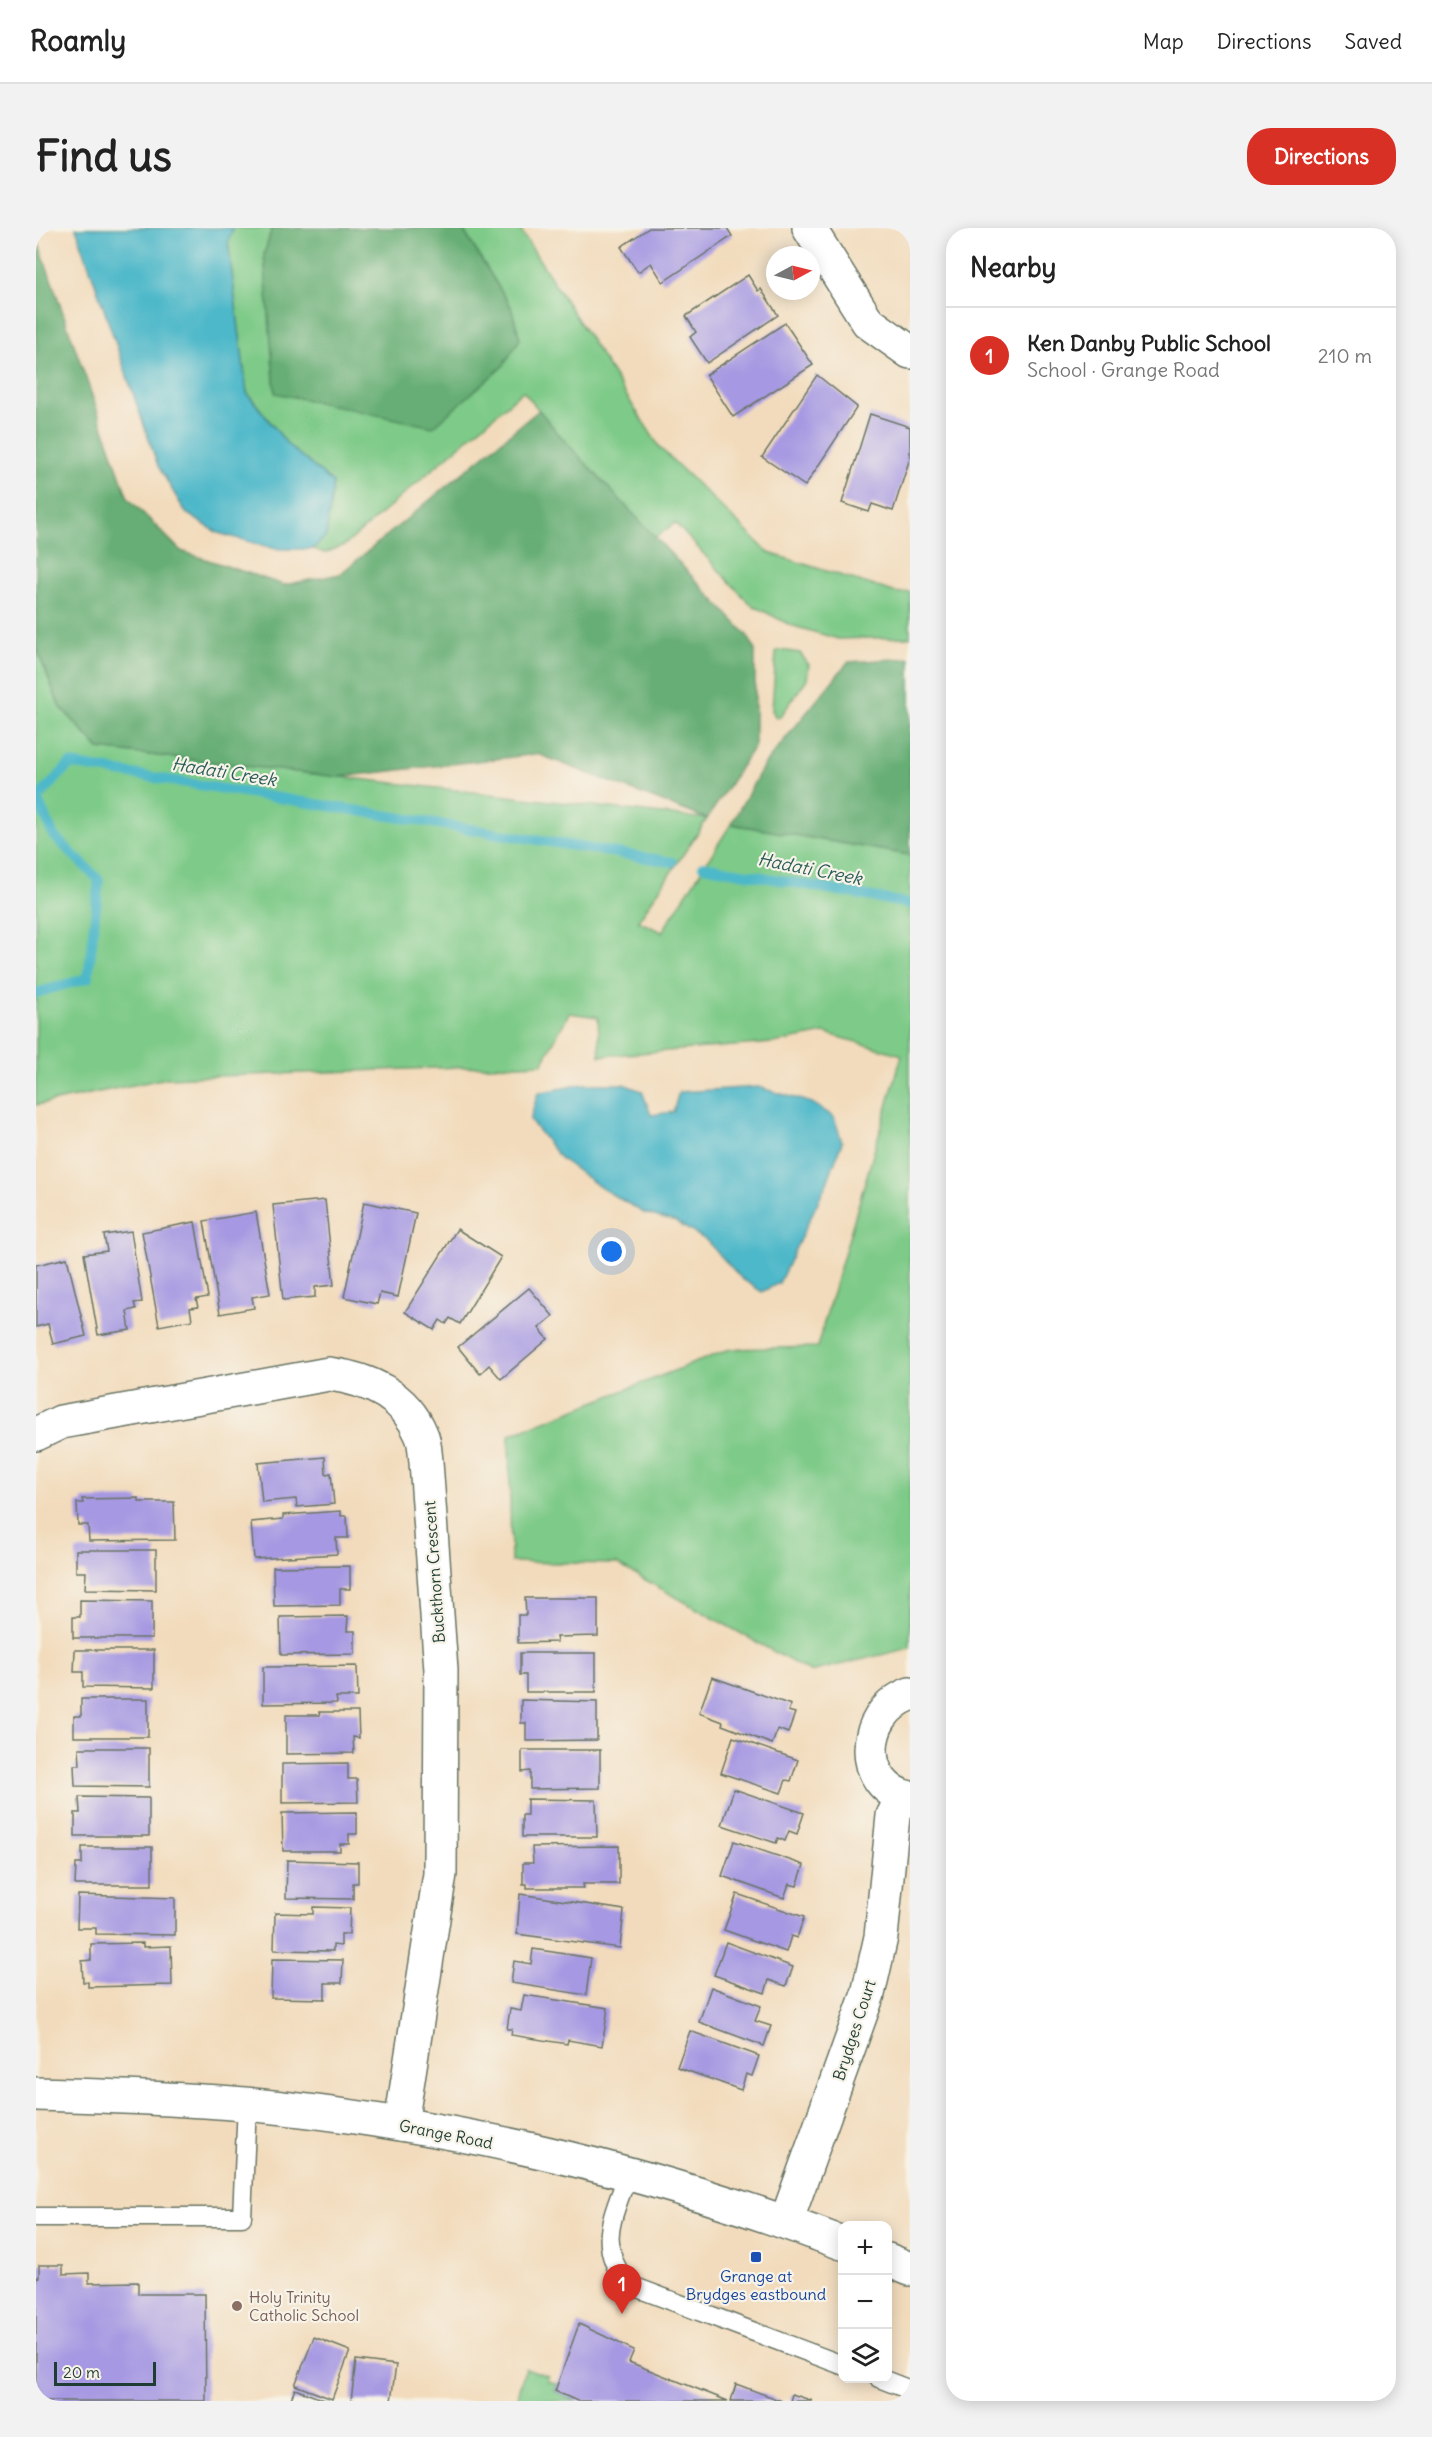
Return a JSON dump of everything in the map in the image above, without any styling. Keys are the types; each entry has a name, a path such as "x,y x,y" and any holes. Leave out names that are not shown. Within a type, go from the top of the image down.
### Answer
{"street":[{"path":"808,228 868,322 910,352"},
{"name":"Buckthorn Crescent","path":"36,1434 62,1422 329,1374 357,1378 385,1391 408,1413 422,1435 426,1462 441,1670 440,1874 402,2124"},
{"name":"Brydges Court","path":"786,2222 868,1994 881,1937 893,1816 906,1797 880,1778 873,1764 872,1735 877,1720 885,1709 897,1699 910,1694"},
{"name":"Grange Road","path":"36,2094 144,2097 247,2104 402,2124 628,2174 786,2222 838,2241"},
{"path":"892,2262 910,2269"}],"lane":[{"path":"36,2217 242,2217 247,2104"},
{"path":"628,2174 608,2232 609,2253 616,2271 627,2284 838,2363"},
{"path":"890,2383 910,2390"}],"green space":[{"path":"233,228 272,228 264,255 511,307 462,228 519,228 660,448 769,553 897,593 910,592 910,637 838,639 790,625 750,604 675,523 655,538 562,438 523,391 345,545 325,553 313,549 326,536 333,483 288,445 247,392 228,242"},
{"path":"272,228 462,228 511,307 520,339 503,366 433,427 275,393 264,255"},
{"path":"36,236 128,498 181,551 284,585 340,574 539,410 562,438 747,635 755,649 755,745 707,819 538,754 339,777 99,749 59,705 36,646"},
{"path":"36,646 59,705 99,749 707,819 638,921 662,932 731,824 910,855 910,1648 810,1672 617,1564 511,1562 509,1435 730,1349 817,1347 902,1055 825,1033 773,1043 600,1056 598,1017 569,1013 542,1064 167,1078 36,1105"},
{"path":"780,650 800,653 809,665 807,679 780,717 776,718 772,710 776,652"},
{"path":"910,658 910,855 731,824 764,765 848,662"},
{"path":"525,2368 548,2376 547,2381 557,2383 555,2391 577,2401 517,2401"}],"water":[{"path":"76,228 233,228 228,242 247,393 288,445 333,483 326,536 313,549 276,549 218,533 186,513 158,466"},
{"path":"584,1084 623,1084 642,1091 651,1115 673,1112 679,1092 758,1087 812,1103 834,1117 842,1142 827,1183 779,1283 762,1292 742,1279 706,1240 676,1222 644,1213 603,1189 560,1158 530,1120 538,1093"}],"building":[{"path":"649,228 727,228 732,236 663,282 651,263 638,272 621,247"},
{"path":"748,275 758,291 761,289 766,300 778,315 707,363 690,337 696,332 686,316"},
{"path":"785,323 813,365 733,417 706,375"},
{"path":"817,375 857,407 805,486 762,457"},
{"path":"870,414 910,427 910,458 893,511 872,504 869,512 842,503"},
{"path":"325,1200 334,1285 315,1287 315,1297 283,1300 273,1205"},
{"path":"364,1202 416,1213 398,1297 380,1293 377,1304 344,1297"},
{"path":"256,1212 270,1294 252,1297 254,1308 220,1314 204,1221"},
{"path":"195,1222 208,1297 196,1299 198,1307 190,1308 192,1320 159,1326 142,1232"},
{"path":"457,1229 501,1257 460,1324 450,1318 446,1324 440,1320 434,1330 405,1312"},
{"path":"131,1231 142,1302 134,1303 136,1309 127,1311 130,1330 98,1335 84,1254 107,1251 104,1235"},
{"path":"67,1258 86,1336 53,1344 48,1324 36,1327 36,1265"},
{"path":"529,1288 553,1316 539,1328 548,1339 501,1379 489,1365 480,1374 458,1347"},
{"path":"325,1457 326,1474 331,1473 334,1504 297,1507 296,1499 262,1502 258,1463"},
{"path":"139,1498 139,1502 174,1502 175,1540 89,1541 88,1525 78,1525 77,1503 83,1503 82,1499"},
{"path":"341,1511 341,1516 347,1516 348,1538 336,1538 337,1554 254,1559 251,1522 283,1519 283,1515"},
{"path":"76,1550 156,1550 156,1590 85,1589 86,1572 76,1572"},
{"path":"350,1566 350,1589 340,1589 340,1605 274,1606 273,1567"},
{"path":"525,1598 598,1598 598,1636 556,1637 557,1642 518,1643 518,1615 526,1615"},
{"path":"80,1600 152,1601 152,1638 73,1638 73,1617 80,1617"},
{"path":"348,1616 347,1631 355,1631 355,1654 281,1655 280,1617"},
{"path":"75,1650 154,1650 154,1688 83,1687 83,1672 74,1672"},
{"path":"520,1653 596,1653 596,1692 526,1692 526,1675 520,1675"},
{"path":"357,1666 358,1697 336,1697 337,1703 263,1704 263,1667"},
{"path":"712,1677 791,1705 788,1711 795,1713 788,1733 778,1729 772,1744 722,1725 723,1722 699,1713"},
{"path":"81,1699 148,1699 148,1737 74,1737 74,1716 81,1716"},
{"path":"521,1700 597,1702 597,1740 526,1741 526,1723 521,1723"},
{"path":"319,1712 358,1712 359,1738 353,1737 354,1753 286,1754 286,1715 320,1715"},
{"path":"733,1737 798,1760 791,1781 786,1780 781,1793 721,1773"},
{"path":"79,1748 149,1748 149,1787 75,1786 74,1765 80,1765"},
{"path":"522,1750 600,1750 600,1788 530,1789 530,1771 522,1772"},
{"path":"348,1763 348,1779 357,1779 358,1802 282,1803 282,1764"},
{"path":"734,1789 804,1813 797,1834 789,1831 785,1841 778,1838 776,1843 722,1825"},
{"path":"79,1797 149,1798 149,1836 75,1836 75,1813 80,1813"},
{"path":"527,1799 596,1800 597,1837 522,1837 522,1815 527,1815"},
{"path":"357,1812 357,1834 349,1834 349,1844 340,1844 340,1851 283,1851 282,1813"},
{"path":"734,1841 804,1865 797,1886 789,1884 784,1898 722,1876"},
{"path":"619,1846 619,1884 583,1884 584,1888 527,1888 527,1884 523,1884 523,1863 533,1863 532,1847"},
{"path":"82,1847 152,1847 152,1885 75,1885 76,1864 82,1864"},
{"path":"287,1860 358,1862 358,1883 353,1883 353,1899 286,1898"},
{"path":"520,1894 624,1910 620,1948 517,1934"},
{"path":"737,1894 804,1917 797,1938 791,1936 786,1952 724,1930"},
{"path":"78,1895 175,1898 175,1935 96,1934 96,1928 77,1928"},
{"path":"313,1907 350,1908 349,1934 341,1934 341,1946 333,1945 333,1951 274,1950 275,1913 313,1914"},
{"path":"726,1942 793,1967 786,1986 769,1980 765,1993 714,1975"},
{"path":"143,1943 143,1947 171,1946 172,1985 88,1987 88,1982 83,1982 82,1961 91,1960 91,1944"},
{"path":"533,1949 591,1958 586,1995 511,1983 514,1961 531,1964"},
{"path":"272,1959 343,1960 342,1983 325,1983 325,1999 271,1998"},
{"path":"711,1987 761,2006 755,2021 771,2026 764,2046 699,2022"},
{"path":"524,1995 608,2008 602,2046 568,2040 567,2044 511,2035 512,2029 507,2029 510,2009 521,2011"},
{"path":"690,2031 759,2056 752,2076 746,2074 741,2090 677,2067"},
{"path":"39,2265 63,2265 63,2274 89,2273 89,2283 138,2282 138,2294 205,2294 206,2401 36,2401 36,2278 39,2277"},
{"path":"579,2324 634,2350 629,2362 728,2401 577,2401 555,2391"},
{"path":"314,2337 350,2351 332,2399 295,2385"},
{"path":"356,2360 396,2365 391,2401 351,2401"},
{"path":"736,2384 782,2401 731,2401"},
{"path":"295,2389 327,2401 290,2401"},
{"path":"792,2394 813,2401 790,2401"}],"waterway":[{"name":"Hadati Creek","path":"36,993 88,978 99,880 54,836 37,799 70,764 672,862"},
{"name":"Hadati Creek","path":"703,866 910,904"}],"place":[{"name":"Grange at Brydges eastbound","path":"756,2257"},
{"name":"Holy Trinity Catholic School","path":"237,2306"},
{"name":"Ken Danby Public School","path":"622,2314"}]}
